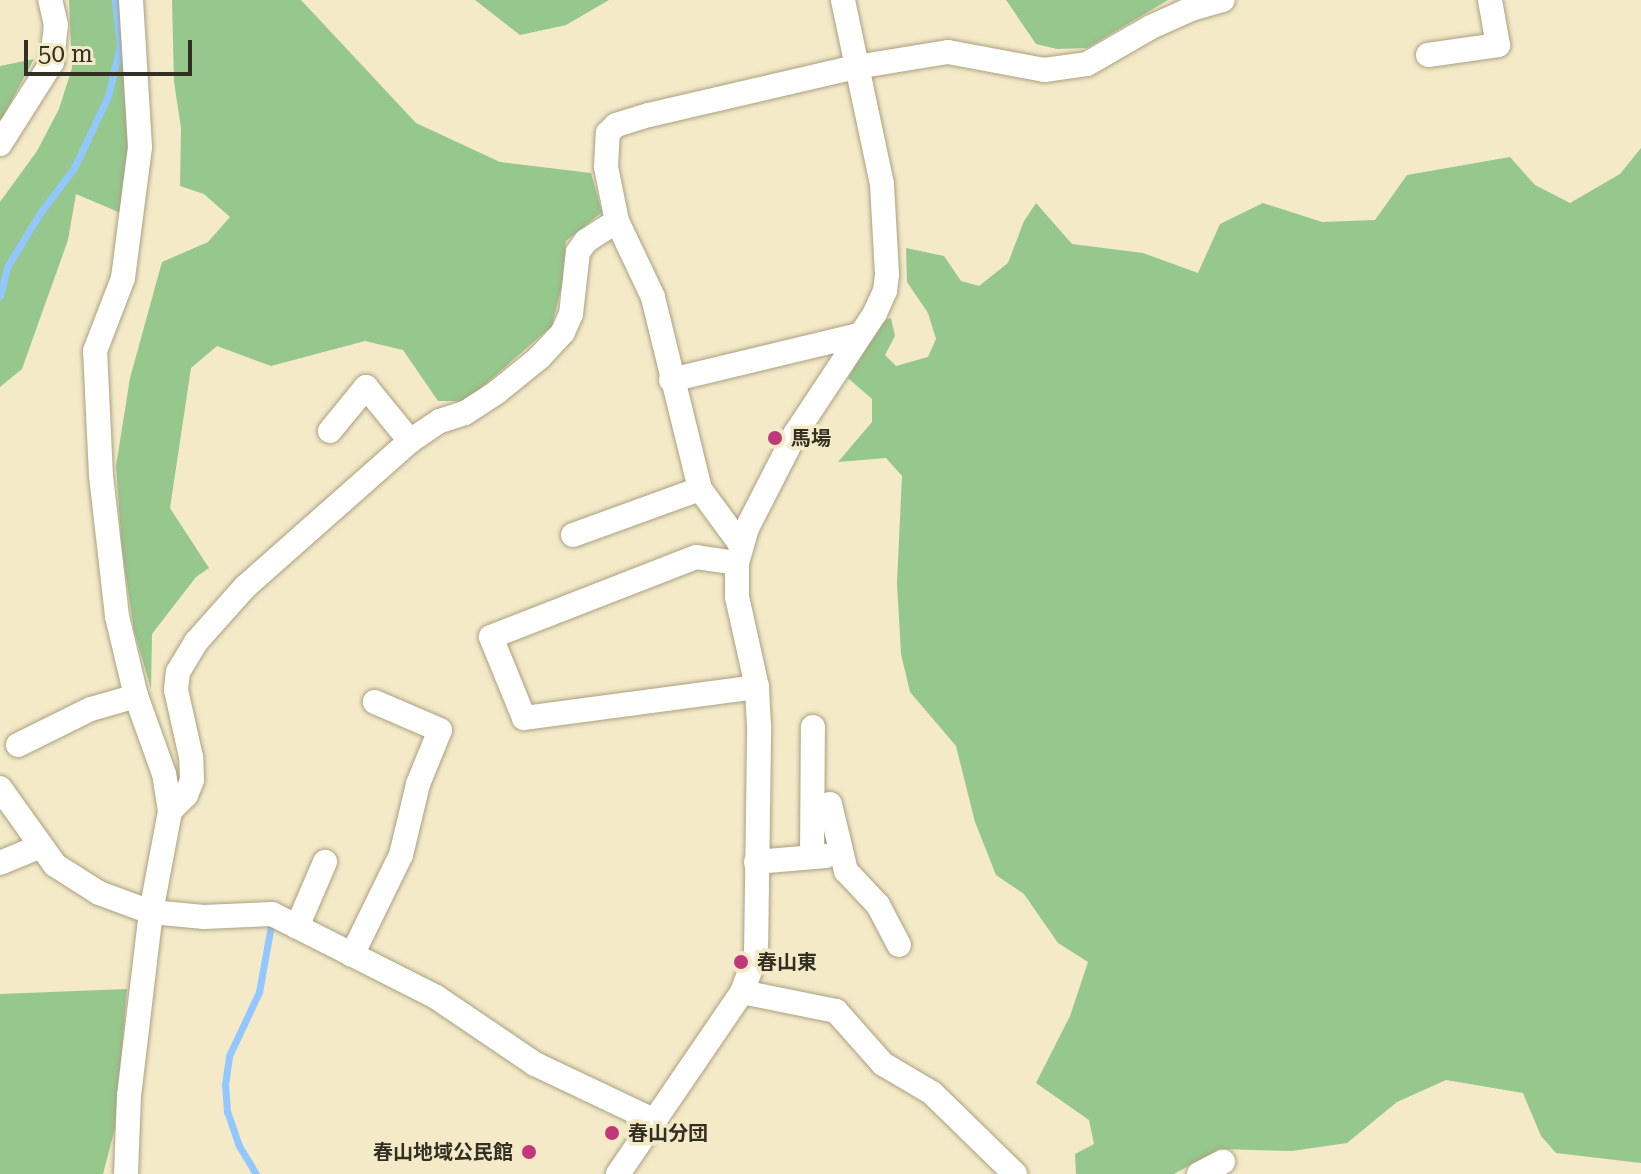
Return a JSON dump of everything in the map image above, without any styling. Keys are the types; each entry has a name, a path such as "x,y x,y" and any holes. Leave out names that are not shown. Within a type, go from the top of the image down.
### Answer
{"street":[{"path":"0,144 52,62 56,25 50,0"},
{"path":"126,1174 129,1096 151,912 170,811 164,774 136,696 117,616 102,491 95,351 123,278 140,147 131,0"},
{"path":"618,1174 742,992 756,955 759,933 756,862 757,687 737,597 739,554 795,434 875,313 887,274 882,184 843,0"},
{"path":"739,554 700,489 653,297 617,221 605,145 616,125 856,67 948,52 1030,68 1064,69 1087,64 1151,27 1191,9 1223,0"},
{"path":"1428,55 1498,45 1490,0"},
{"path":"170,811 186,795 192,780 191,757 176,690 178,672 196,642 245,587 410,441 440,421 465,413 497,392 563,332 571,314 578,252 586,241 617,221"},
{"path":"671,380 859,335"},
{"path":"330,431 366,387 410,441"},
{"path":"573,535 700,489"},
{"path":"739,554 696,557 491,637 524,718 757,687"},
{"path":"18,745 91,709 136,696"},
{"path":"352,955 401,855 418,784 440,730 375,702"},
{"path":"812,857 813,727"},
{"path":"0,788 55,865 99,893 151,912 204,917 272,914 436,997 535,1064 655,1121"},
{"path":"830,804 846,871 878,905 899,945"},
{"path":"0,863 41,846"},
{"path":"756,862 842,854"},
{"path":"297,927 325,862"},
{"path":"742,992 836,1011 883,1064 932,1093 1015,1174"},
{"path":"1199,1174 1223,1162"}],"green space":[{"path":"69,0 123,0 137,220 76,194 68,240 22,369 0,387 0,202 37,151 59,109 72,68"},
{"path":"172,0 301,0 416,123 500,162 591,173 602,212 566,241 562,285 552,326 466,401 438,401 403,350 365,341 271,366 217,346 191,368 170,508 209,568 196,577 152,634 151,689 134,630 122,549 116,466 130,378 162,262 208,242 230,217 204,194 180,186 181,128 174,82"},
{"path":"475,0 609,0 566,25 520,35"},
{"path":"1006,0 1168,0 1087,48 1057,49 1036,44"},
{"path":"34,59 0,122 0,66"},
{"path":"1641,148 1641,1163 1556,1153 1541,1136 1523,1093 1446,1080 1397,1102 1347,1143 1292,1151 1219,1149 1174,1174 1076,1174 1075,1154 1094,1144 1089,1120 1036,1083 1070,1016 1088,962 1058,943 1024,894 996,875 975,822 956,746 910,692 901,654 897,583 902,476 886,458 838,462 872,422 872,399 848,378 882,321 891,318 895,336 885,355 896,366 928,357 936,339 928,313 907,282 906,248 944,256 961,281 979,286 1008,263 1024,221 1036,203 1072,244 1143,253 1198,273 1220,224 1263,203 1322,222 1375,220 1407,175 1510,157 1535,185 1570,203 1620,174"},
{"path":"127,989 115,1128 103,1174 0,1174 0,994"}],"waterway":[{"path":"0,296 7,267 40,213 74,168 108,96 120,46 115,0"},
{"path":"256,1174 239,1146 227,1112 225,1085 229,1056 259,992 271,925"}],"place":[{"name":"馬場","path":"775,438"},
{"name":"春山東","path":"741,962"},
{"name":"春山分団","path":"612,1133"},
{"name":"春山地域公民館","path":"529,1152"}]}
